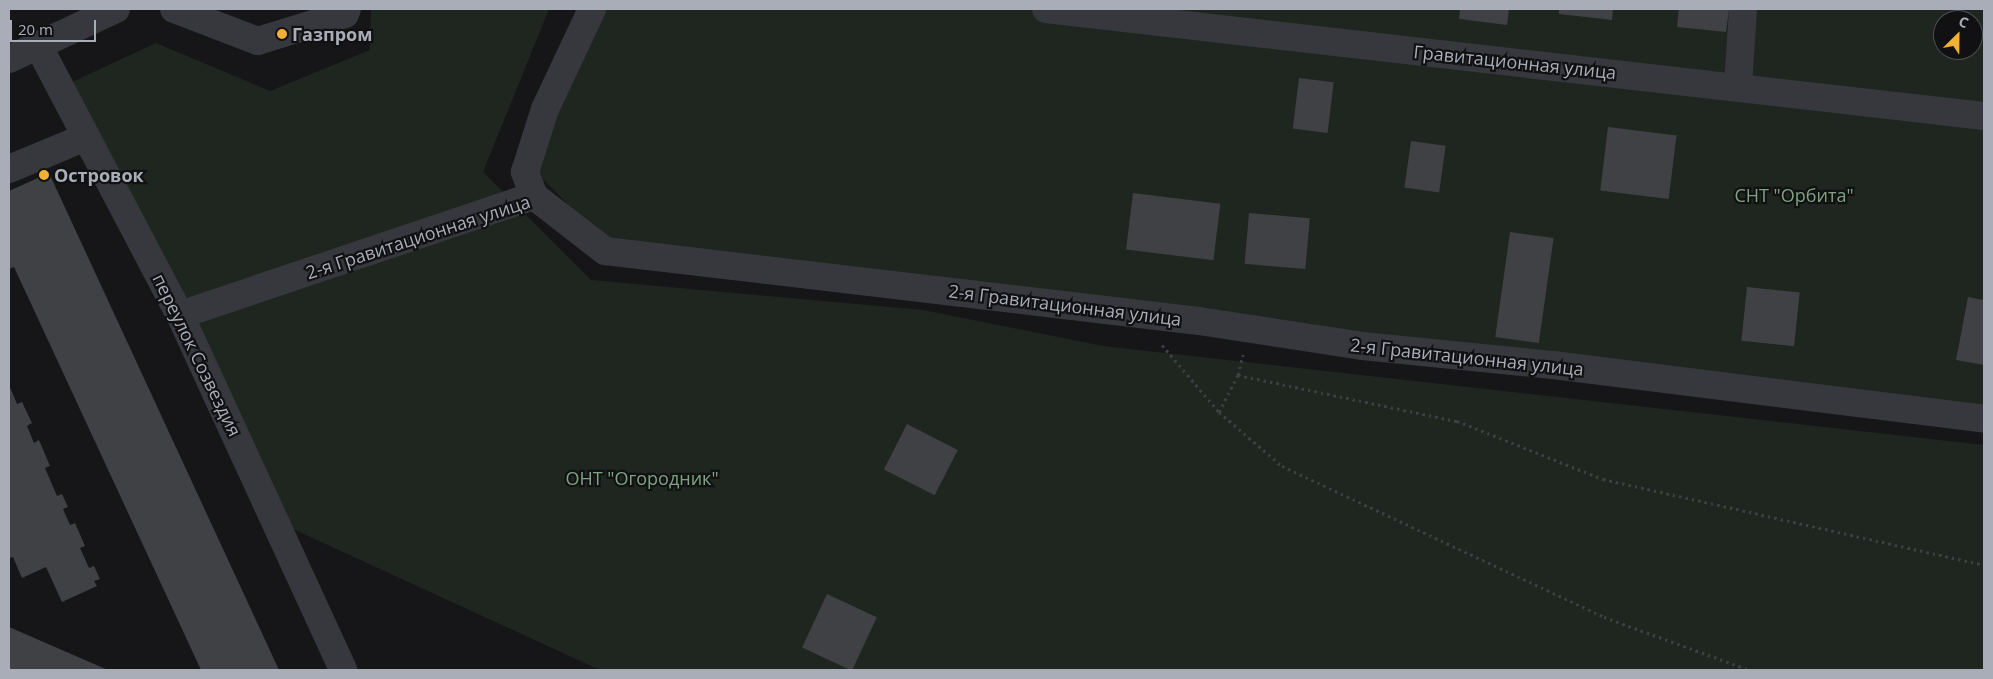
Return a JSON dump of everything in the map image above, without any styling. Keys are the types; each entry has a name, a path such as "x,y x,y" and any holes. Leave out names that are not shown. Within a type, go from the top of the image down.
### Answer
{"street":[{"path":"9,59 116,9"},
{"path":"174,9 258,41 345,14 347,9"},
{"path":"534,196 525,172 545,109 592,9"},
{"name":"Гравитационная улица","path":"1046,9 1984,116"},
{"path":"1738,87 1743,9"},
{"name":"переулок Созвездия","path":"38,45 180,315 343,670"},
{"path":"9,169 86,137"},
{"name":"2-я Гравитационная улица","path":"180,315 534,196 605,251 1136,314 1362,346 1563,367 1984,418"}],"path":[{"path":"1136,314 1219,412 1282,466 1604,617 1750,670"},
{"path":"1219,412 1238,375 1250,329"},
{"path":"1238,375 1457,421 1602,479 1984,565"}],"green space":[{"name":"ОНТ \"Огородник\"","path":"371,9 549,9 483,172 591,280 923,310 1103,346 1984,445 1984,670 600,670 280,523 70,83 156,43 270,91 370,50"},
{"name":"СНТ \"Орбита\"","path":"593,9 1984,9 1984,406 609,246 528,164"}],"building":[{"path":"1460,9 1509,9 1507,25 1459,19"},
{"path":"1559,9 1613,9 1612,20 1559,14"},
{"path":"1679,9 1729,9 1726,32 1677,27"},
{"path":"1299,78 1334,82 1328,133 1293,129"},
{"path":"1608,127 1676,135 1669,199 1600,191"},
{"path":"1411,141 1446,146 1439,192 1404,188"},
{"path":"49,173 279,670 201,670 14,267 9,269 9,191"},
{"path":"1133,193 1220,204 1213,260 1126,250"},
{"path":"1249,213 1310,218 1305,269 1245,264"},
{"path":"1510,232 1554,238 1539,343 1495,337"},
{"path":"1747,287 1800,293 1794,346 1741,341"},
{"path":"1968,297 1984,300 1984,365 1956,360"},
{"path":"9,385 17,404 22,402 32,423 27,426 34,443 39,440 50,466 45,468 57,496 62,494 68,507 63,509 70,525 75,523 85,546 80,548 89,568 94,566 100,579 94,581 97,586 62,602 46,567 22,578 13,557 9,558"},
{"path":"907,424 958,450 935,495 884,469"},
{"path":"827,594 877,617 852,670 802,647"},
{"path":"9,627 108,670 9,670"}],"place":[{"name":"Газпром","path":"282,34"},
{"name":"Островок","path":"44,175"}]}
